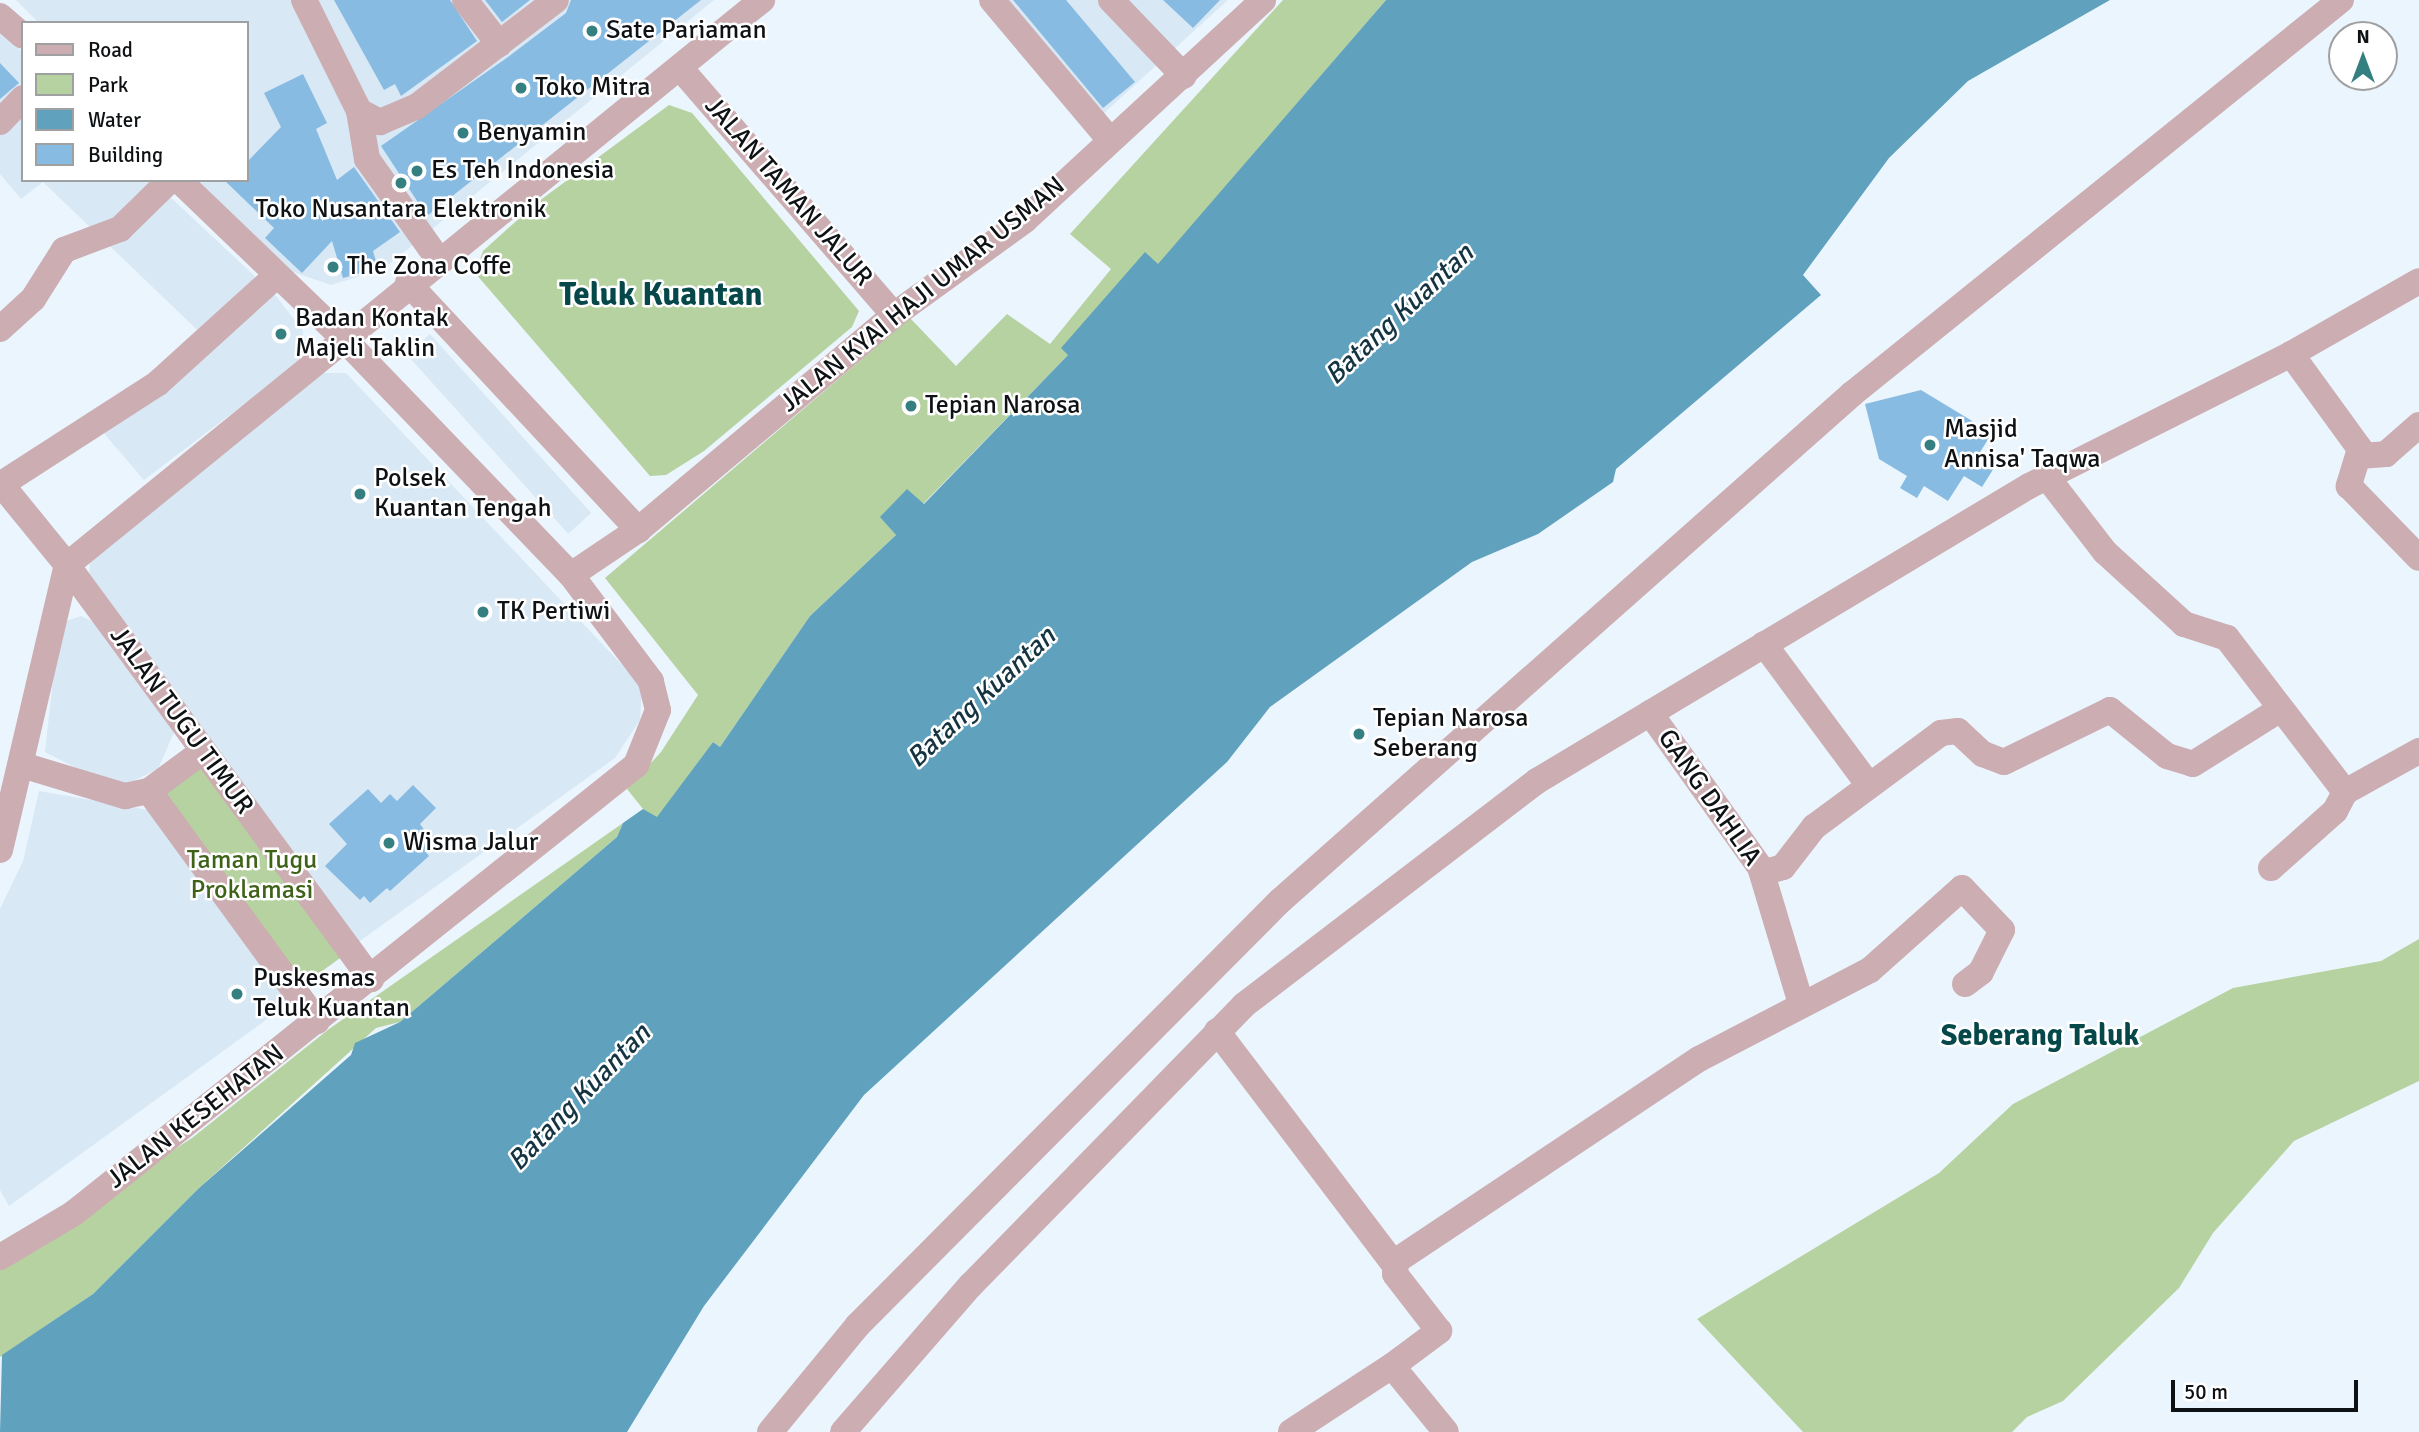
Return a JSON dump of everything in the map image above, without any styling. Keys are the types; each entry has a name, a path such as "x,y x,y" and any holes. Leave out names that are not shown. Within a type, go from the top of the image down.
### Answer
{"street":[{"path":"304,0 359,111 367,159 438,259"},
{"path":"465,0 499,44"},
{"path":"359,111 388,121 499,44 556,0"},
{"path":"0,850 67,565 408,283 681,69 762,0"},
{"path":"992,0 1109,139"},
{"path":"1111,0 1184,76"},
{"path":"770,1432 857,1326 1280,901 1852,394 2341,0"},
{"name":"JALAN KYAI HAJI UMAR USMAN","path":"571,575 638,530 894,315 1026,220 1109,139 1184,76 1259,1"},
{"path":"0,16 21,34"},
{"name":"JALAN TAMAN JALUR","path":"681,69 894,315"},
{"path":"0,122 21,100"},
{"path":"0,329 33,299 64,250 120,229 168,182"},
{"name":"JALAN KESEHATAN","path":"0,1256 74,1213 371,979 636,765 654,732 659,710 651,681 571,575 342,337 181,182"},
{"path":"0,485 158,383 276,276"},
{"path":"848,1430 971,1285 1217,1031 1537,781 2047,477 2291,354 2419,281"},
{"path":"408,283 638,530"},
{"path":"2291,354 2348,427 2359,456 2349,486 2419,558"},
{"path":"2359,456 2386,454 2419,425"},
{"path":"2047,477 2105,552 2184,624 2227,638 2279,710 2346,792"},
{"name":"JALAN TUGU TIMUR","path":"0,485 67,565 371,979"},
{"path":"1764,644 1868,784"},
{"path":"1762,873 1783,867 1814,827 1868,784 1941,733 1958,731 1983,754 2004,762 2110,710 2167,756 2193,764 2279,710"},
{"name":"GANG DAHLIA","path":"1650,713 1762,873 1801,1004"},
{"path":"22,765 100,791 149,791 203,751"},
{"path":"2271,868 2335,811 2346,792 2419,751"},
{"path":"149,791 317,1021"},
{"path":"1394,1264 1625,1106 1801,1004 1870,970 1962,888 2002,930 1982,971 1965,984"},
{"path":"1217,1031 1394,1264 1439,1331 1392,1366 1291,1432"},
{"path":"1392,1366 1446,1432"}],"shaded area":[{"path":"16,0 714,0 383,269 331,285 290,271 200,182 248,182 248,21 37,21"},
{"path":"1006,0 1228,0 1104,113"},
{"path":"0,30 21,51 21,182 43,182 21,199 0,174"},
{"path":"43,182 154,182 276,296 303,331 301,361 144,480 101,430 214,346"},
{"path":"430,334 591,513 568,534 407,355"},
{"path":"319,373 346,373 642,686 640,720 615,758 357,943 89,573 91,555"},
{"path":"81,616 96,623 175,730 158,769 127,784 99,780 45,752 58,634 66,621"},
{"path":"39,791 160,812 295,999 9,1206 0,1190 0,909 23,861"}],"green space":[{"name":"Tepian Narosa","path":"1283,0 1386,0 1158,265 1145,253 1068,355 923,504 907,490 881,517 896,535 810,616 720,747 713,742 657,818 643,809 627,789 661,752 698,695 605,578 910,318 956,366 1007,314 1050,344 1111,269 1070,234"},
{"path":"669,105 692,113 859,311 852,327 704,451 666,475 650,476 475,273 483,251 535,204"},
{"name":"Taman Tugu Proklamasi","path":"207,763 346,954 298,989 159,798"},
{"path":"623,823 617,837 400,1022 376,1028 199,1188 93,1294 0,1357 0,1262 192,1138 329,1029"},
{"path":"2419,939 2419,1081 2294,1141 2213,1233 2179,1288 2063,1401 2027,1417 2012,1432 1803,1432 1697,1319 1939,1173 2013,1104 2233,988 2381,961"}],"water":[{"name":"Batang Kuantan","path":"1386,0 2110,0 1968,81 1889,158 1803,275 1821,295 1616,469 1613,482 1538,534 1472,562 1270,707 1227,762 864,1095 704,1306 627,1432 0,1432 2,1355 93,1294 199,1188 351,1055 355,1043 400,1022 617,837 623,823 643,809 657,817 713,742 720,747 810,616 896,535 880,517 907,489 924,504 1068,355 1061,348 1145,252 1158,264"}],"building":[{"path":"334,0 450,0 477,41 401,96 395,84 384,90"},
{"path":"485,0 530,0 502,22"},
{"path":"571,0 701,0 427,216 381,146 566,13"},
{"path":"1013,0 1066,0 1135,82 1103,108"},
{"path":"1163,0 1220,0 1193,28"},
{"path":"0,63 19,83 0,99"},
{"path":"303,74 327,123 316,129 337,180 354,167 400,232 373,251 378,268 343,278 332,241 302,273 265,238 274,228 226,182 248,182 248,161 281,127 264,93"},
{"name":"Masjid Annisa' Taqwa","path":"1921,390 1992,433 1977,457 1994,468 1982,487 1964,476 1948,501 1924,486 1917,498 1900,488 1907,476 1879,459 1865,404"},
{"name":"Wisma Jalur","path":"413,785 436,808 420,824 433,842 425,851 429,856 390,891 387,888 370,903 364,896 360,900 325,866 347,844 329,824 368,789 381,803 390,794 397,801"}],"place":[{"name":"Sate Pariaman","path":"592,31"},
{"name":"Toko Mitra","path":"521,88"},
{"name":"Benyamin","path":"463,133"},
{"name":"Es Teh Indonesia","path":"417,171"},
{"name":"Toko Nusantara Elektronik","path":"401,183"},
{"name":"The Zona Coffe","path":"333,267"},
{"name":"Badan Kontak Majeli Taklin","path":"281,334"},
{"name":"Tepian Narosa","path":"911,406"},
{"name":"Masjid Annisa' Taqwa","path":"1930,445"},
{"name":"Polsek Kuantan Tengah","path":"360,494"},
{"name":"TK Pertiwi","path":"483,612"},
{"name":"Tepian Narosa Seberang","path":"1359,734"},
{"name":"Wisma Jalur","path":"389,843"},
{"name":"Puskesmas Teluk Kuantan","path":"237,994"}],"district":[{"name":"Teluk Kuantan","path":"661,295"},
{"name":"Seberang Taluk","path":"2040,1036"}]}
